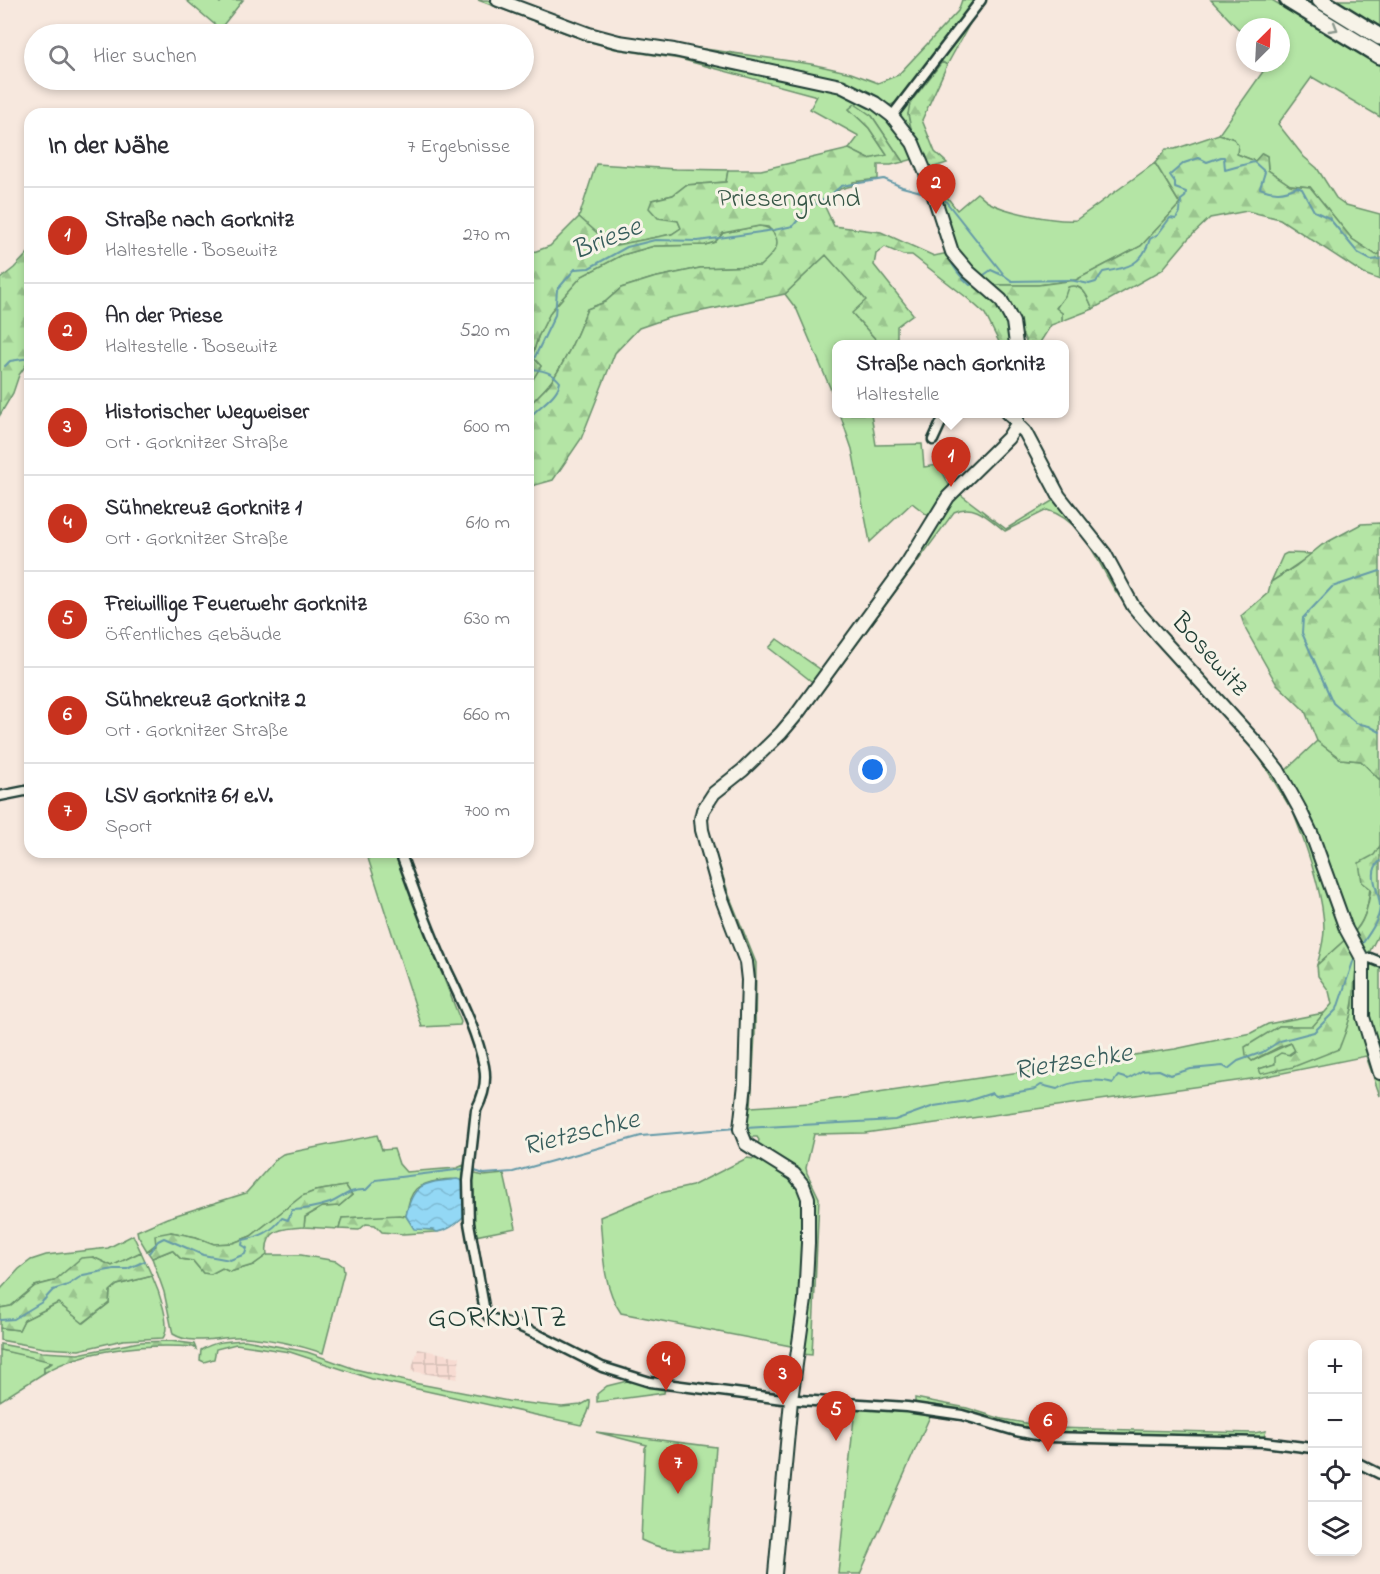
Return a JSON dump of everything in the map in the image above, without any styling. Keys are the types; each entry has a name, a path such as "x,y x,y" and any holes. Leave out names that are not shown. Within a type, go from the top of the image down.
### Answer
{"highway":[{"path":"1288,0 1380,56"},
{"path":"1320,0 1380,37"}],"street":[{"path":"498,0 589,34 841,86 875,103 892,116 913,143 922,162 952,252 969,272 1001,300 1013,322 1015,340"},
{"path":"892,116 981,0"},
{"path":"933,440 943,418"},
{"path":"775,1574 791,1400 800,1346 808,1254 808,1198 803,1185 794,1174 746,1144 740,1130 745,1084 748,980 746,962 720,894 701,819 714,793 782,734 798,714 908,562 948,496 1000,447 1017,419"},
{"name":"Bosewitz","path":"1017,419 1059,496 1105,554 1133,606 1260,746 1278,770 1312,835 1346,929 1363,960"},
{"path":"0,796 24,791"},
{"path":"402,858 425,920 472,1027 484,1067 484,1084 476,1110 468,1169 469,1223 484,1312 490,1318 521,1327 602,1367 650,1382 791,1400 924,1409 962,1415 1016,1431 1047,1437 1264,1442 1308,1448"},
{"path":"1380,962 1370,958 1363,960 1363,1017 1380,1073"},
{"path":"1362,1465 1380,1474"}],"shaded area":[{"path":"418,1349 460,1357 457,1379 411,1371"}],"green space":[{"path":"186,0 217,0 220,3 223,0 243,0 224,24 214,24"},
{"path":"478,0 488,0 587,37 839,90 875,109 884,117 900,134 914,159 903,162 872,116 849,109 869,128 887,155 869,159 849,149 859,136 810,109 817,96 680,59 615,49 587,41"},
{"path":"962,0 973,0 897,102 891,105 618,38 591,29 619,37 811,64 851,73 878,83 898,75 958,11"},
{"path":"1211,0 1272,0 1380,65 1380,117 1312,77 1278,124 1304,157 1317,168 1336,198 1346,205 1380,214 1380,254 1376,255 1352,239 1310,187 1290,185 1268,170 1267,156 1263,154 1255,161 1237,154 1234,139 1219,134 1263,72 1290,72 1290,18 1236,18 1236,26"},
{"path":"1335,0 1380,0 1380,27"},
{"path":"973,18 947,65 942,62 908,114 911,129 909,131 900,115 903,107 968,20"},
{"path":"942,62 947,65 922,120 935,152 947,163 928,169 909,131 911,128 908,114 910,103"},
{"name":"Priesengrund","path":"855,104 872,116 903,162 878,165 878,179 853,182 852,186 840,189 824,205 834,226 881,232 934,256 948,253 1006,312 1011,340 998,340 985,314 912,255 903,255 885,247 876,254 874,265 913,314 897,326 897,340 876,340 852,313 866,300 826,255 785,294 668,318 639,328 615,353 581,439 553,480 534,485 534,400 558,371 587,309 605,302 621,288 653,278 700,268 760,266 770,257 777,243 768,227 759,226 723,233 715,242 705,245 654,246 622,255 582,276 551,311 534,350 534,252 550,246 579,217 612,246 672,234 681,228 678,221 658,218 649,208 652,200 673,195 686,185 726,182 728,170 761,170 849,149 869,159 887,155 869,128 849,109"},
{"path":"1219,134 1234,139 1238,145 1237,154 1255,161 1262,153 1267,156 1268,170 1290,185 1310,187 1352,239 1376,255 1380,254 1380,280 1364,274 1280,219 1247,211 1210,218 1188,239 1162,270 1093,309 1081,289 1068,287 1065,296 1056,308 1062,313 1062,321 1051,325 1042,340 1025,340 1023,335 1020,336 990,285 1038,285 1076,280 1141,246 1180,204 1155,163 1166,149 1175,149"},
{"path":"1155,163 1180,204 1141,246 1076,280 1038,285 990,285 955,250 937,192 947,197 957,210 977,193 996,206 1018,213 1044,218 1076,220"},
{"path":"596,164 728,170 726,182 686,185 673,195 652,200 678,221 681,228 672,234 612,246 579,217"},
{"path":"764,227 772,231 777,246 774,253 760,266 700,268 653,278 621,288 605,302 587,309 558,371 534,400 534,377 541,366 534,359 538,337 551,311 582,276 622,255 654,246 705,245 715,242 723,233"},
{"path":"826,255 867,300 853,314 876,340 832,340 832,392 797,310 785,294"},
{"path":"24,257 24,368 0,415 0,279"},
{"path":"1073,285 1084,292 1093,309 1062,321 1062,313 1056,309 1068,287"},
{"name":"Priesengrund","path":"534,358 541,366 534,378"},
{"path":"841,418 872,418 876,445 922,444 924,467 939,465 950,487 931,518 912,503 870,542 852,449"},
{"path":"956,491 1006,529 1057,498 1089,538 1117,586 1262,754 1295,807 1291,809 1258,755 1129,611 1087,541 1070,522 1047,510 1005,531 975,510 962,509 954,512 802,719 747,774 713,803 708,812 709,833 729,895 756,963 751,1107 810,1103 1175,1049 1251,1033 1268,1024 1324,1013 1313,1027 1279,1026 1252,1061 1291,1043 1295,1050 1275,1064 1259,1069 1293,1066 1345,1033 1353,1006 1354,969 1360,959 1368,1045 1380,1082 1380,1096 1366,1056 1258,1078 865,1133 814,1134 806,1168 819,1198 812,1355 801,1354 811,1197 757,1146 759,1140 757,1137 746,1137 744,1132 751,980 706,834 705,812 710,803 783,736"},
{"path":"1380,523 1380,780 1361,761 1341,759 1317,741 1305,711 1276,683 1246,630 1241,616 1268,593 1271,582 1322,545 1361,524"},
{"path":"1287,553 1312,554 1271,582 1283,555"},
{"path":"777,639 824,672 815,684 769,648"},
{"path":"1317,741 1341,759 1361,761 1380,780 1380,846 1372,866 1365,913 1352,934 1283,773"},
{"path":"1297,811 1347,938 1317,965 1322,948 1323,915 1313,870 1293,812"},
{"path":"1380,846 1380,931 1370,951 1365,955 1352,934 1363,919 1371,889 1362,882 1359,863 1374,855"},
{"path":"368,858 396,858 461,1022 460,1025 422,1027"},
{"path":"1347,938 1360,959 1356,971 1350,1018 1339,1049 1293,1067 1261,1074 1259,1069 1275,1064 1275,1057 1281,1053 1290,1055 1295,1051 1291,1043 1252,1061 1246,1055 1245,1047 1279,1026 1313,1026 1332,1004 1329,991 1318,976 1317,965"},
{"path":"1375,964 1380,965 1380,1064 1367,1018 1369,968"},
{"path":"377,1135 382,1150 394,1149 399,1164 406,1172 457,1168 464,1165 463,1181 445,1180 420,1186 412,1195 406,1216 342,1218 339,1229 304,1227 305,1217 322,1207 339,1206 352,1195 346,1186 315,1191 303,1196 251,1236 233,1243 214,1244 196,1237 171,1232 147,1251 138,1236 137,1231 167,1218 246,1193 283,1154"},
{"path":"747,1158 776,1165 800,1186 806,1213 796,1347 621,1313 607,1279 600,1217 656,1194 692,1186"},
{"path":"471,1173 484,1176 504,1174 516,1228 475,1236 471,1203"},
{"path":"346,1186 352,1195 339,1206 322,1207 305,1217 304,1227 282,1229 276,1232 269,1240 267,1255 253,1265 230,1272 222,1268 211,1274 203,1273 193,1261 181,1259 172,1250 152,1258 147,1251 156,1246 155,1235 171,1232 196,1237 214,1244 233,1243 251,1236 302,1196 315,1191"},
{"path":"406,1216 414,1228 437,1232 403,1234 382,1232 375,1225 366,1224 359,1230 339,1229 342,1218"},
{"path":"133,1235 141,1252 112,1266 93,1257 54,1281 35,1286 11,1306 0,1308 0,1290 19,1269 31,1260 46,1255 108,1248"},
{"path":"172,1250 181,1259 193,1261 203,1273 211,1274 222,1268 230,1272 253,1265 267,1255 301,1255 336,1261 343,1266 344,1272 323,1353 255,1338 190,1340 173,1334 164,1292 152,1258"},
{"path":"141,1252 152,1276 117,1285 110,1291 109,1303 83,1323 58,1303 24,1320 19,1330 0,1328 0,1308 11,1306 35,1286 54,1281 81,1258 93,1257 112,1266"},
{"path":"152,1276 165,1317 163,1338 123,1340 79,1350 44,1348 0,1340 0,1328 19,1330 24,1320 58,1303 84,1323 109,1303 110,1291 117,1285"},
{"path":"245,1340 307,1352 355,1369 414,1383 508,1401 562,1407 581,1405 590,1400 590,1407 581,1425 372,1379 290,1352 236,1344 216,1349 214,1359 204,1362 200,1360 201,1350 206,1347 222,1342"},
{"path":"170,1341 194,1344 196,1349 156,1346 97,1353 78,1358 44,1373 44,1367 52,1362 0,1350 0,1344 42,1352 78,1354 139,1342"},
{"path":"0,1350 52,1362 44,1367 44,1373 0,1401"},
{"path":"627,1381 665,1388 664,1393 597,1402 597,1394 607,1386"},
{"path":"915,1398 967,1408 1002,1419 1054,1428 1254,1433 1266,1431 1264,1438 1046,1433 915,1405"},
{"path":"855,1408 931,1414 860,1574 838,1574"},
{"path":"596,1432 716,1447 708,1549 665,1548 641,1540 645,1448 647,1445"}],"water":[{"path":"457,1179 463,1181 464,1216 452,1226 441,1231 414,1229 406,1216 417,1190 429,1183"}],"waterway":[{"name":"Briese","path":"940,194 1005,276 1012,281 1070,280 1089,284 1096,282 1103,272 1133,264 1143,255 1150,239 1158,234 1170,218 1176,219 1180,212 1181,200 1185,197 1186,192 1175,188 1175,182 1170,175 1184,163 1199,158 1207,162 1224,157 1225,170 1254,162 1265,172 1260,188 1274,192 1283,192 1297,187 1302,189 1314,211 1329,218 1358,253 1371,260 1380,259"},
{"name":"Briese","path":"534,359 555,315 557,290 575,269 589,268 627,247 655,240 698,241 793,226 809,207 827,198 841,186 884,179 902,187 929,194"},
{"name":"Briese","path":"949,257 963,279 970,285 975,283"},
{"name":"Briese","path":"984,275 991,270 1002,275"},
{"name":"Briese","path":"5,366 10,361 24,359"},
{"name":"Briese","path":"534,369 555,376 560,382 551,398 534,413"},
{"name":"Rietzschke","path":"1380,571 1332,587 1303,618 1302,633 1333,703 1356,723 1380,732"},
{"name":"Rietzschke","path":"1360,947 1378,918 1380,907 1374,871 1380,861"},
{"name":"Rietzschke","path":"745,1128 895,1120 934,1106 968,1101 992,1093 996,1096 1035,1089 1041,1085 1057,1089 1084,1081 1113,1083 1118,1076 1128,1079 1142,1071 1159,1070 1170,1075 1191,1069 1223,1066 1228,1069 1238,1061 1263,1052 1280,1041 1314,1032 1337,1009 1355,956"},
{"name":"Rietzschke","path":"472,1170 484,1174 513,1172 641,1136 736,1128"},
{"name":"Rietzschke","path":"149,1253 158,1241 164,1238 203,1255 230,1260 245,1254 247,1248 242,1245 243,1240 265,1233 282,1218 288,1220 292,1210 330,1203 351,1192 366,1190 376,1180 464,1169"},
{"name":"Rietzschke","path":"0,1320 14,1319 42,1302 53,1290 68,1285 83,1275 127,1269 145,1261"}],"place":[{"name":"An der Priese","path":"936,214"},
{"name":"Straße nach Gorknitz","path":"951,487"},
{"name":"Sühnekreuz Gorknitz 1","path":"666,1391"},
{"name":"Historischer Wegweiser","path":"783,1405"},
{"name":"Freiwillige Feuerwehr Gorknitz","path":"836,1441"},
{"name":"Sühnekreuz Gorknitz 2","path":"1048,1452"},
{"name":"LSV Gorknitz 61 e.V.","path":"678,1494"}],"district":[{"name":"GORKNITZ","path":"498,1319"}]}
